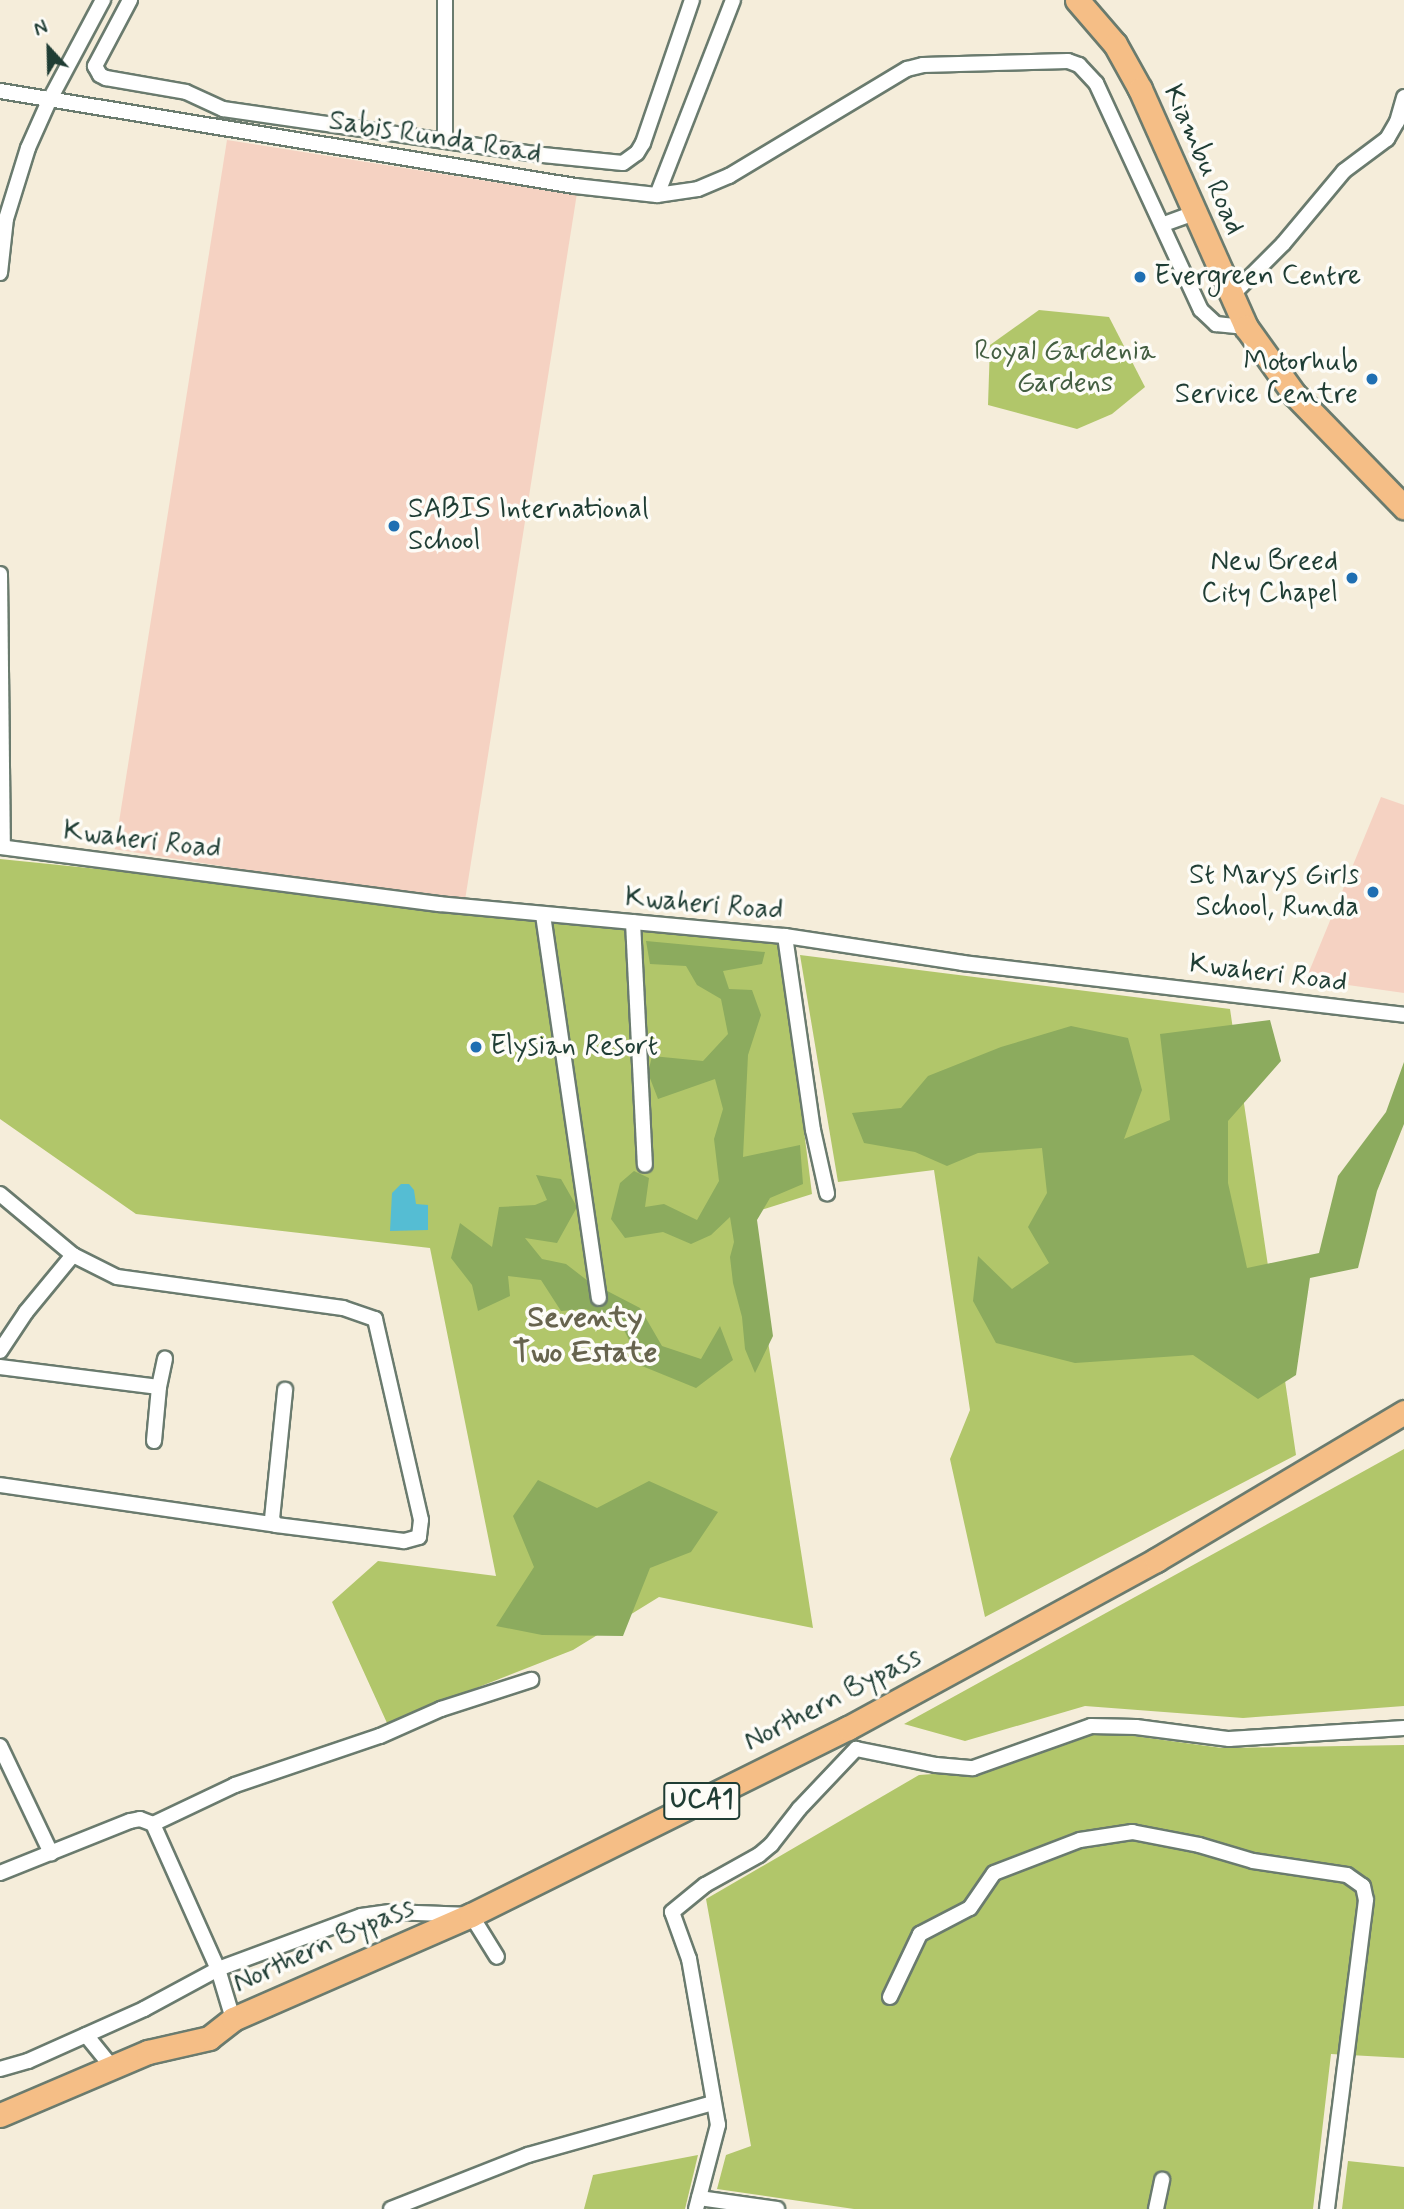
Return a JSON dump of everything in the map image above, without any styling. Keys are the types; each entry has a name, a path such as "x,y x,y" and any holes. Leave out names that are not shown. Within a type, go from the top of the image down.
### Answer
{"main road":[{"name":"Kiambu Road","path":"1077,0 1115,44 1125,62 1247,327 1294,394 1404,507"},
{"path":"1378,1428 1404,1407"},
{"name":"Northern Bypass","path":"0,2115 148,2052 209,2038 233,2018 471,1915 852,1738 1404,1412"}],"street":[{"path":"0,273 6,219 29,148 49,101 103,0"},
{"path":"130,0 95,66 100,75 106,78 187,92 223,108 623,163 631,159 643,144 692,0"},
{"path":"445,0 445,139"},
{"path":"656,195 733,0"},
{"name":"Sabis Runda Road","path":"0,91 575,186 656,195 698,188 729,176 907,69 923,65 1068,61 1079,65 1096,83 1127,154 1164,224 1201,310 1216,324 1247,327"},
{"path":"1231,296 1283,244 1344,171 1387,139 1397,122 1404,97"},
{"path":"1164,224 1194,213"},
{"path":"0,574 2,847"},
{"name":"Kwaheri Road","path":"2,847 543,915 785,936 963,963 1404,1015"},
{"path":"543,915 599,1298"},
{"path":"633,922 645,1165"},
{"path":"785,936 813,1130 827,1194"},
{"path":"0,1194 73,1255 117,1278 343,1308 370,1315 378,1323 422,1534 414,1540 404,1541 0,1485"},
{"path":"0,1351 26,1311 73,1255"},
{"path":"154,1441 159,1387 165,1359"},
{"path":"0,1367 159,1387"},
{"path":"276,1525 272,1519 285,1390"},
{"path":"153,1824 235,1785 380,1736 441,1709 531,1680"},
{"path":"777,2209 698,2203 718,2125 689,1959 672,1912 705,1885 760,1855 771,1845 852,1738 936,1765 973,1768 1009,1758 1091,1726 1136,1727 1229,1739 1404,1728"},
{"path":"0,1746 51,1853"},
{"path":"0,1873 130,1821 140,1819 153,1824 218,1969 233,2018"},
{"path":"890,1997 920,1934 970,1908 994,1872 1080,1840 1132,1832 1199,1845 1253,1861 1347,1875 1363,1886 1366,1900 1327,2209"},
{"path":"0,2069 28,2061 144,2009 218,1969 361,1916 390,1912 471,1915 497,1956"},
{"path":"86,2035 112,2067"},
{"path":"391,2209 528,2155 713,2102"},
{"path":"1156,2209 1162,2180"}],"shaded area":[{"name":"SABIS International School","path":"227,140 577,195 464,905 115,849"},
{"name":"St Marys Girls School, Runda","path":"1381,797 1404,805 1404,993 1306,979"}],"green space":[{"name":"Royal Gardenia Gardens","path":"1039,310 1109,317 1145,387 1112,414 1077,429 988,405 990,345"},
{"path":"0,859 424,909 780,940 812,1194 748,1214 813,1628 659,1597 573,1650 387,1723 332,1602 378,1561 496,1576 430,1248 136,1214 0,1119"},
{"path":"646,941 765,952 762,964 723,971 729,989 752,990 761,1015 748,1055 743,1157 800,1145 803,1184 770,1198 757,1220 773,1336 755,1373 745,1349 742,1317 733,1283 730,1257 734,1242 730,1217 711,1235 691,1244 663,1232 625,1238 611,1219 620,1183 634,1171 649,1178 645,1207 664,1204 697,1220 719,1181 714,1139 723,1109 715,1079 658,1099 648,1073 652,1056 703,1061 728,1034 721,999 697,985 686,966 650,964"},
{"path":"800,955 1230,1009 1296,1455 985,1617 950,1459 970,1410 934,1170 838,1182"},
{"path":"1270,1020 1281,1061 1228,1121 1228,1183 1247,1268 1319,1253 1338,1176 1386,1112 1404,1062 1404,1124 1377,1191 1358,1268 1310,1278 1296,1375 1258,1399 1193,1355 1075,1363 996,1343 973,1301 978,1256 1012,1289 1049,1263 1028,1227 1047,1193 1042,1148 978,1153 947,1166 915,1152 864,1143 852,1113 901,1108 928,1076 1001,1047 1071,1026 1128,1038 1142,1090 1124,1139 1170,1120 1160,1034"},
{"path":"536,1175 561,1179 577,1207 557,1243 525,1238 542,1259 566,1264 588,1281 640,1308 662,1346 701,1359 720,1326 733,1360 696,1388 642,1366 623,1328 586,1309 561,1311 541,1280 508,1276 510,1296 478,1311 472,1285 451,1258 460,1223 492,1247 499,1207 535,1205 547,1200"},
{"path":"1404,1449 1404,1706 1243,1718 1085,1706 965,1741 904,1724"},
{"path":"538,1480 597,1508 649,1481 718,1512 691,1552 650,1568 623,1636 542,1635 496,1626 534,1567 513,1516"},
{"path":"1097,1731 1222,1748 1404,1745 1404,2058 1331,2054 1313,2209 854,2209 717,2189 726,2155 751,2146 706,1899 919,1775 991,1770"},
{"path":"698,2155 685,2209 584,2209 593,2175"},
{"path":"1348,2161 1404,2167 1404,2209 1342,2209"}],"water":[{"path":"401,1184 409,1184 414,1190 416,1204 428,1205 428,1230 390,1231 392,1193"}],"place":[{"name":"Evergreen Centre","path":"1140,277"},
{"name":"Motorhub Service Centre","path":"1372,379"},
{"name":"SABIS International School","path":"394,526"},
{"name":"New Breed City Chapel","path":"1352,578"},
{"name":"St Marys Girls School, Runda","path":"1373,892"},
{"name":"Elysian Resort","path":"476,1047"}],"district":[{"name":"Seventy Two Estate","path":"585,1335"}]}
